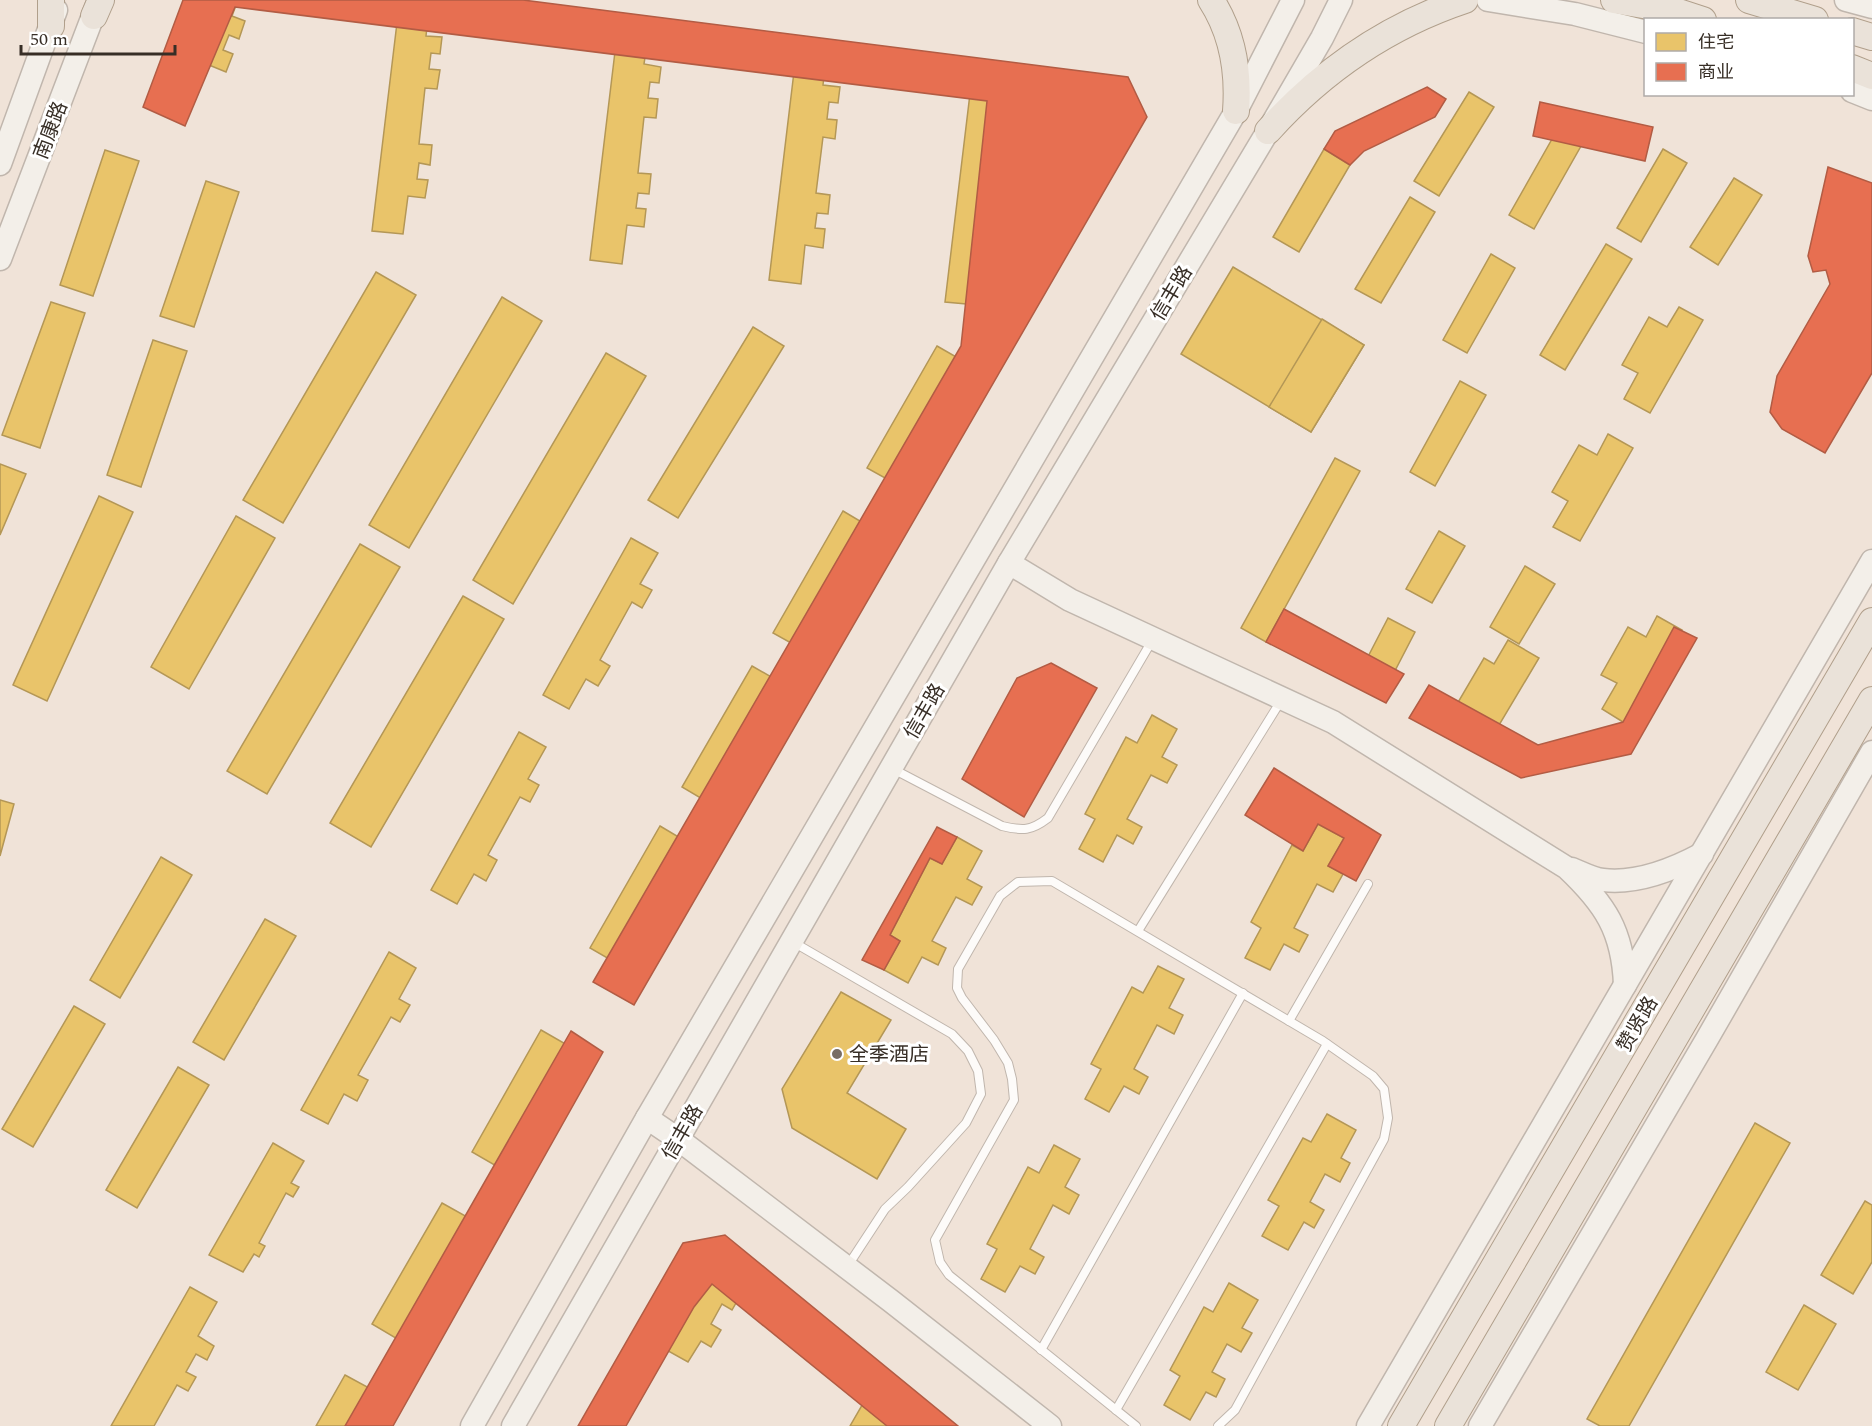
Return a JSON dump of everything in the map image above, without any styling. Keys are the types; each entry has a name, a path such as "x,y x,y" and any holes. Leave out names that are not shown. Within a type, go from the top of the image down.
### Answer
{"main road":[{"path":"51,0 51,26"},
{"name":"南康路","path":"0,164 60,0"},
{"path":"1211,0 1226,28 1232,48 1236,69 1236,111"},
{"name":"信丰路","path":"471,1426 647,1118 1236,111 1293,0"},
{"name":"信丰路","path":"513,1426 1009,563 1268,131 1322,38 1341,0"},
{"path":"1268,131 1311,87 1360,49 1413,20 1466,0"},
{"path":"1488,0 1575,14 1644,31"},
{"path":"1614,0 1672,10 1697,18"},
{"path":"1749,0 1808,18"},
{"path":"1846,0 1872,7"},
{"name":"南康路","path":"0,259 98,5"},
{"path":"1854,32 1872,37"},
{"path":"1854,69 1872,76"},
{"path":"1854,92 1872,99"},
{"path":"1368,1426 1872,561"},
{"path":"1009,563 1070,600 1333,722 1567,867 1603,880 1628,879 1666,870 1702,854"},
{"name":"赞贤路","path":"1401,1426 1872,621"},
{"name":"赞贤路","path":"1448,1426 1872,700"},
{"path":"1480,1426 1872,752"},
{"path":"1567,867 1597,899 1610,919 1621,947 1625,986"},
{"path":"647,1118 678,1139 891,1301 1050,1426"}],"lane":[{"path":"891,768 1002,826 1017,830 1035,828 1048,818 1153,639"},
{"path":"1138,931 1282,698"},
{"path":"1136,1426 948,1275 940,1262 934,1240 1014,1100 1008,1063 957,988 958,969 1000,896 1018,882 1052,881 1327,1044 1373,1076 1384,1089 1388,1118 1384,1138 1235,1410 1218,1426"},
{"path":"1289,1021 1368,884"},
{"path":"792,942 952,1034 968,1051 978,1071 981,1094 966,1124 885,1209 846,1269"},
{"path":"1041,1350 1243,993"},
{"path":"1116,1410 1327,1044"}],"building: 住宅":[{"path":"205,0 238,0 232,16 245,21 239,39 229,35 223,50 233,54 226,72 209,65 194,101 169,92"},
{"path":"399,6 429,9 426,36 442,37 440,54 431,53 429,69 440,70 437,89 425,88 419,144 432,145 430,165 419,163 417,179 428,180 425,198 408,196 403,234 372,231"},
{"path":"617,35 648,38 644,64 661,67 659,83 650,82 648,98 658,99 656,118 644,117 638,173 651,174 649,194 638,193 636,208 646,209 644,227 627,225 622,264 590,260"},
{"path":"796,55 826,59 823,85 840,87 838,103 829,102 827,119 837,120 835,139 823,137 816,193 830,195 828,214 817,213 815,228 825,229 823,248 805,245 801,284 769,280"},
{"path":"972,77 1002,80 999,106 1016,108 1014,124 1005,124 1003,140 1013,141 1011,160 999,159 992,214 1006,216 1003,235 992,234 990,249 1001,250 999,269 981,266 977,305 945,302"},
{"path":"1469,92 1494,107 1439,196 1414,181"},
{"path":"1560,125 1585,139 1534,229 1509,215"},
{"path":"1324,149 1350,165 1299,252 1273,237"},
{"path":"1663,149 1687,163 1641,242 1617,228"},
{"path":"105,150 139,161 93,296 60,285"},
{"path":"1734,178 1762,195 1718,265 1690,247"},
{"path":"206,181 239,192 194,327 160,316"},
{"path":"1410,197 1435,212 1381,303 1355,289"},
{"path":"1606,244 1632,259 1565,370 1540,355"},
{"path":"1491,254 1515,268 1467,353 1443,340"},
{"path":"1233,267 1364,345 1311,432 1181,354"},
{"path":"376,272 416,295 283,523 243,500"},
{"path":"502,297 542,321 409,548 369,525"},
{"path":"51,302 85,313 40,448 2,435"},
{"path":"1679,307 1703,320 1650,413 1624,399 1638,373 1622,365 1649,317 1667,327"},
{"path":"1322,319 1364,345 1311,432 1269,407"},
{"path":"753,327 784,346 678,518 648,500"},
{"path":"153,340 187,351 141,487 107,475"},
{"path":"937,346 965,362 950,388 961,395 955,405 944,399 916,446 926,452 920,463 909,456 894,483 867,468"},
{"path":"606,353 646,376 513,604 473,580"},
{"path":"1460,381 1486,395 1435,486 1410,472"},
{"path":"1608,434 1633,448 1580,541 1553,527 1568,501 1552,492 1579,445 1597,455"},
{"path":"1335,458 1360,471 1266,642 1241,628"},
{"path":"0,464 26,474 0,535"},
{"path":"99,496 133,512 47,701 13,685"},
{"path":"843,511 870,527 856,553 868,559 861,570 850,564 822,611 832,617 826,627 815,621 800,648 773,633"},
{"path":"236,516 275,538 189,689 151,667"},
{"path":"1439,531 1465,546 1432,603 1406,589"},
{"path":"631,538 658,553 640,584 652,590 642,608 632,602 600,660 610,666 598,686 586,679 569,709 543,695"},
{"path":"360,544 400,567 267,794 227,771"},
{"path":"1525,566 1555,584 1519,644 1490,627"},
{"path":"463,596 504,619 371,847 330,823"},
{"path":"1657,616 1682,630 1629,724 1602,709 1617,683 1601,675 1628,627 1646,637"},
{"path":"1388,618 1415,632 1385,690 1358,676"},
{"path":"1508,640 1539,658 1483,752 1452,733 1466,710 1457,704 1484,658 1494,664"},
{"path":"752,666 780,682 765,707 777,714 770,725 759,718 731,765 741,771 735,782 724,776 709,803 682,787"},
{"path":"1152,715 1177,729 1162,757 1177,765 1167,783 1151,775 1127,819 1142,827 1133,844 1117,835 1103,862 1079,849 1095,819 1085,814 1126,737 1137,743"},
{"path":"519,732 546,747 528,779 539,785 530,802 520,797 488,855 497,860 486,881 474,874 457,904 431,890"},
{"path":"0,800 14,804 0,856"},
{"path":"1318,824 1344,838 1328,866 1343,874 1333,892 1317,884 1294,928 1308,935 1299,952 1284,944 1270,970 1245,958 1261,928 1251,922 1292,845 1303,851"},
{"path":"660,826 687,842 673,867 684,874 678,885 667,878 638,926 648,932 643,942 632,936 616,963 590,948"},
{"path":"957,837 982,851 967,879 982,887 972,905 956,897 932,941 946,948 938,965 922,957 908,983 884,970 900,941 890,935 930,858 942,864"},
{"path":"161,857 192,875 120,998 90,980"},
{"path":"265,919 296,936 224,1060 193,1042"},
{"path":"389,952 416,968 399,999 410,1005 400,1022 391,1017 358,1075 368,1080 357,1101 344,1094 328,1124 301,1110"},
{"path":"1158,966 1184,979 1169,1008 1183,1015 1174,1034 1157,1025 1134,1069 1148,1077 1139,1094 1124,1086 1109,1112 1085,1099 1101,1069 1091,1064 1132,987 1143,993"},
{"name":"全季酒店","path":"841,992 891,1020 847,1093 906,1129 877,1179 792,1128 782,1089"},
{"path":"74,1006 105,1024 33,1147 2,1129"},
{"path":"541,1030 569,1046 554,1072 566,1078 560,1089 549,1082 520,1129 530,1135 524,1146 514,1140 498,1167 472,1152"},
{"path":"178,1067 209,1085 137,1208 106,1190"},
{"path":"1327,1114 1356,1130 1341,1158 1350,1163 1340,1182 1325,1174 1310,1202 1324,1210 1314,1228 1304,1222 1288,1250 1262,1236 1279,1206 1268,1200 1303,1138 1311,1142"},
{"path":"1755,1123 1790,1143 1629,1426 1600,1426 1587,1419"},
{"path":"273,1143 304,1161 291,1183 299,1187 293,1197 286,1193 259,1243 265,1246 259,1257 254,1254 243,1272 209,1255"},
{"path":"1054,1145 1080,1159 1065,1187 1079,1195 1069,1214 1053,1205 1030,1249 1044,1257 1035,1274 1020,1266 1005,1292 981,1279 997,1249 987,1244 1028,1167 1039,1173"},
{"path":"1865,1201 1872,1205 1872,1262 1853,1294 1821,1275"},
{"path":"442,1203 469,1218 455,1244 466,1251 460,1262 449,1255 421,1302 431,1308 425,1319 414,1313 399,1340 372,1324"},
{"path":"712,1256 740,1272 730,1290 740,1296 732,1310 722,1304 711,1324 721,1330 711,1347 701,1341 688,1362 661,1347"},
{"path":"1229,1283 1258,1300 1242,1328 1252,1333 1241,1352 1227,1344 1212,1372 1225,1379 1216,1397 1206,1392 1190,1420 1164,1405 1180,1376 1170,1370 1204,1307 1213,1312"},
{"path":"190,1287 217,1302 198,1336 214,1346 207,1360 196,1354 186,1372 196,1377 188,1391 177,1385 154,1426 111,1426"},
{"path":"1804,1305 1836,1324 1798,1390 1766,1372"},
{"path":"345,1375 371,1389 353,1423 357,1426 316,1426"},
{"path":"876,1381 904,1396 894,1414 905,1420 902,1426 850,1426"}],"building: 商业":[{"path":"183,0 523,0 1128,77 1147,117 634,1005 593,982 961,346 987,101 235,7 185,126 143,107"},
{"path":"1427,87 1446,99 1435,117 1364,151 1350,165 1324,149 1335,131"},
{"path":"1540,102 1653,127 1645,161 1533,136"},
{"path":"1828,167 1872,183 1872,373 1825,453 1782,429 1770,412 1777,376 1830,284 1826,270 1813,272 1808,256"},
{"path":"1284,609 1404,674 1386,703 1266,642"},
{"path":"1674,627 1697,638 1631,754 1521,778 1409,718 1429,685 1538,745 1623,722"},
{"path":"1051,663 1097,688 1024,817 962,779 1017,678"},
{"path":"1274,768 1381,835 1356,881 1328,866 1344,838 1318,824 1303,851 1245,815"},
{"path":"937,827 957,837 942,864 930,858 890,935 900,941 884,970 862,960"},
{"path":"571,1031 603,1052 393,1426 345,1426"},
{"path":"725,1235 958,1426 887,1426 712,1284 694,1307 626,1426 578,1426 683,1243"}],"place":[{"name":"全季酒店","path":"837,1054"}]}
